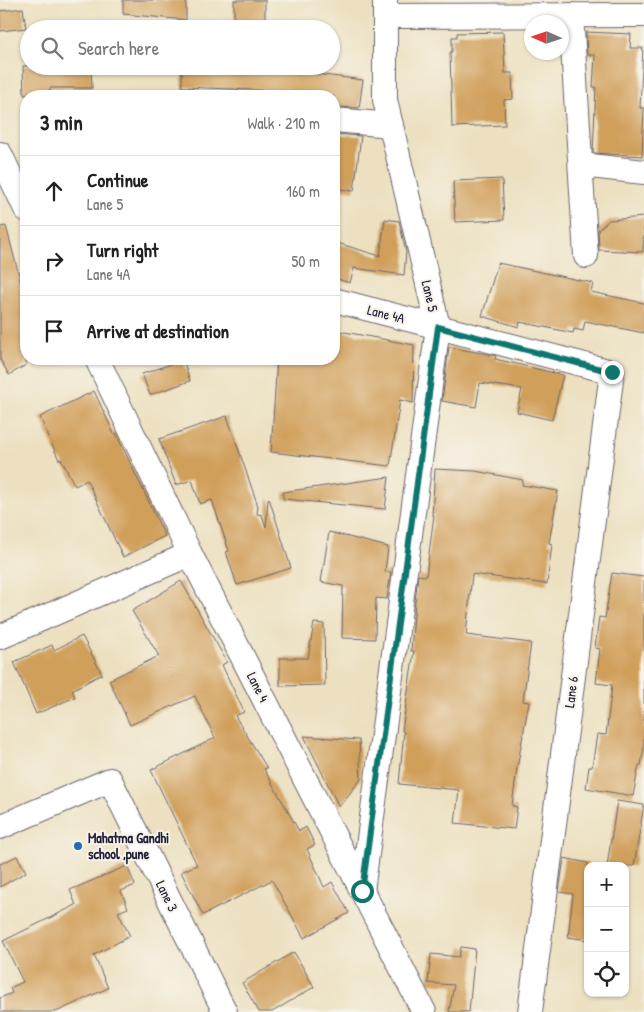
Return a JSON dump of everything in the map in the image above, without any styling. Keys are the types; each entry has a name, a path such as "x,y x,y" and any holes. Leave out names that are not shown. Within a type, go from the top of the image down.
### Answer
{"street":[{"path":"385,8 571,15 644,15"},
{"name":"Lane 5","path":"362,891 438,327 385,100 385,8"},
{"path":"571,15 586,256"},
{"path":"340,121 391,125"},
{"path":"0,154 20,196"},
{"path":"581,165 644,172"},
{"name":"Lane 4A","path":"340,302 612,372"},
{"name":"Lane 4","path":"100,365 190,554 424,1012"},
{"name":"Lane 6","path":"530,1012 612,372"},
{"path":"0,637 190,554"},
{"name":"Lane 3","path":"0,827 110,780 224,1012"}],"building":[{"path":"123,0 186,0 186,20 123,14"},
{"path":"234,0 265,0 265,20 234,20"},
{"path":"23,8 25,20 20,20 20,29 0,31 0,11"},
{"path":"503,32 505,73 512,73 513,99 504,100 505,125 452,127 450,52 452,52 452,37 457,37 457,33"},
{"path":"586,32 631,34 630,48 643,48 640,108 644,108 642,156 593,153 596,87 593,87 595,55 587,55"},
{"path":"23,75 91,75 92,88 24,90"},
{"path":"182,75 324,75 363,80 359,108 340,107 340,90 252,90 182,87"},
{"path":"340,134 361,136 354,191 340,189"},
{"path":"502,179 504,220 455,222 453,181"},
{"path":"644,217 643,252 599,250 598,230 609,220"},
{"path":"385,219 399,221 406,252 404,275 354,268 350,283 340,280 340,244 380,256"},
{"path":"6,226 20,279 20,365 26,365 9,375 0,359 0,227"},
{"path":"498,263 593,283 591,292 644,303 644,333 585,321 583,331 574,329 573,333 520,322 519,327 482,316"},
{"path":"340,331 414,345 413,403 400,400 390,466 271,452 277,365 340,365"},
{"path":"449,347 496,356 495,359 563,375 552,420 517,412 522,389 480,383 476,407 442,401"},
{"path":"168,365 185,365 190,381 150,395 142,374"},
{"path":"94,391 165,536 123,557 87,480 75,486 61,459 59,460 40,417"},
{"path":"227,416 258,506 257,514 262,515 266,527 269,498 291,568 237,585 226,552 229,551 212,500 200,504 192,480 176,485 159,439"},
{"path":"435,469 475,471 523,480 522,485 558,491 549,543 552,544 547,584 472,574 466,635 531,643 523,701 529,702 512,806 517,807 514,829 455,823 459,790 399,784 404,732 402,731 414,651 411,651 418,575 426,576 434,515 432,515"},
{"path":"389,477 385,509 283,499 283,492"},
{"path":"329,532 388,547 385,572 391,572 387,599 376,598 375,639 342,638 343,586 321,582"},
{"path":"612,573 644,577 644,747 633,796 586,788 589,767 592,767 597,734 606,735 612,685 596,683 600,649 595,648 599,617 605,618"},
{"path":"181,581 227,662 222,665 244,712 235,716 267,768 264,769 299,831 306,827 315,845 307,849 324,887 332,882 349,913 304,938 272,880 203,915 181,872 197,865 151,770 215,738 195,696 130,725 109,680 159,656 132,611"},
{"path":"314,623 324,624 325,685 280,686 280,658 308,658"},
{"path":"82,636 102,674 72,690 75,697 36,714 14,662 52,645 54,650"},
{"path":"304,736 359,740 361,779 339,807"},
{"path":"617,801 644,805 634,866 629,866 629,862 608,862"},
{"path":"17,856 26,872 0,887 0,864"},
{"path":"564,858 584,862 584,939 568,937 573,894 559,892"},
{"path":"127,866 135,885 121,891 128,908 118,912 130,936 94,955 108,988 56,1012 0,1012 0,998 12,993 10,988 23,982 3,941 76,905 70,890"},
{"path":"461,947 475,949 469,1012 449,1012 454,985 428,983 431,954 459,957"},
{"path":"294,952 314,987 272,1012 259,1012 242,983"}],"place":[{"name":"Mahatma Gandhi school ,pune","path":"78,846"}],"route":[{"path":"362,891 438,327 612,372"}]}
